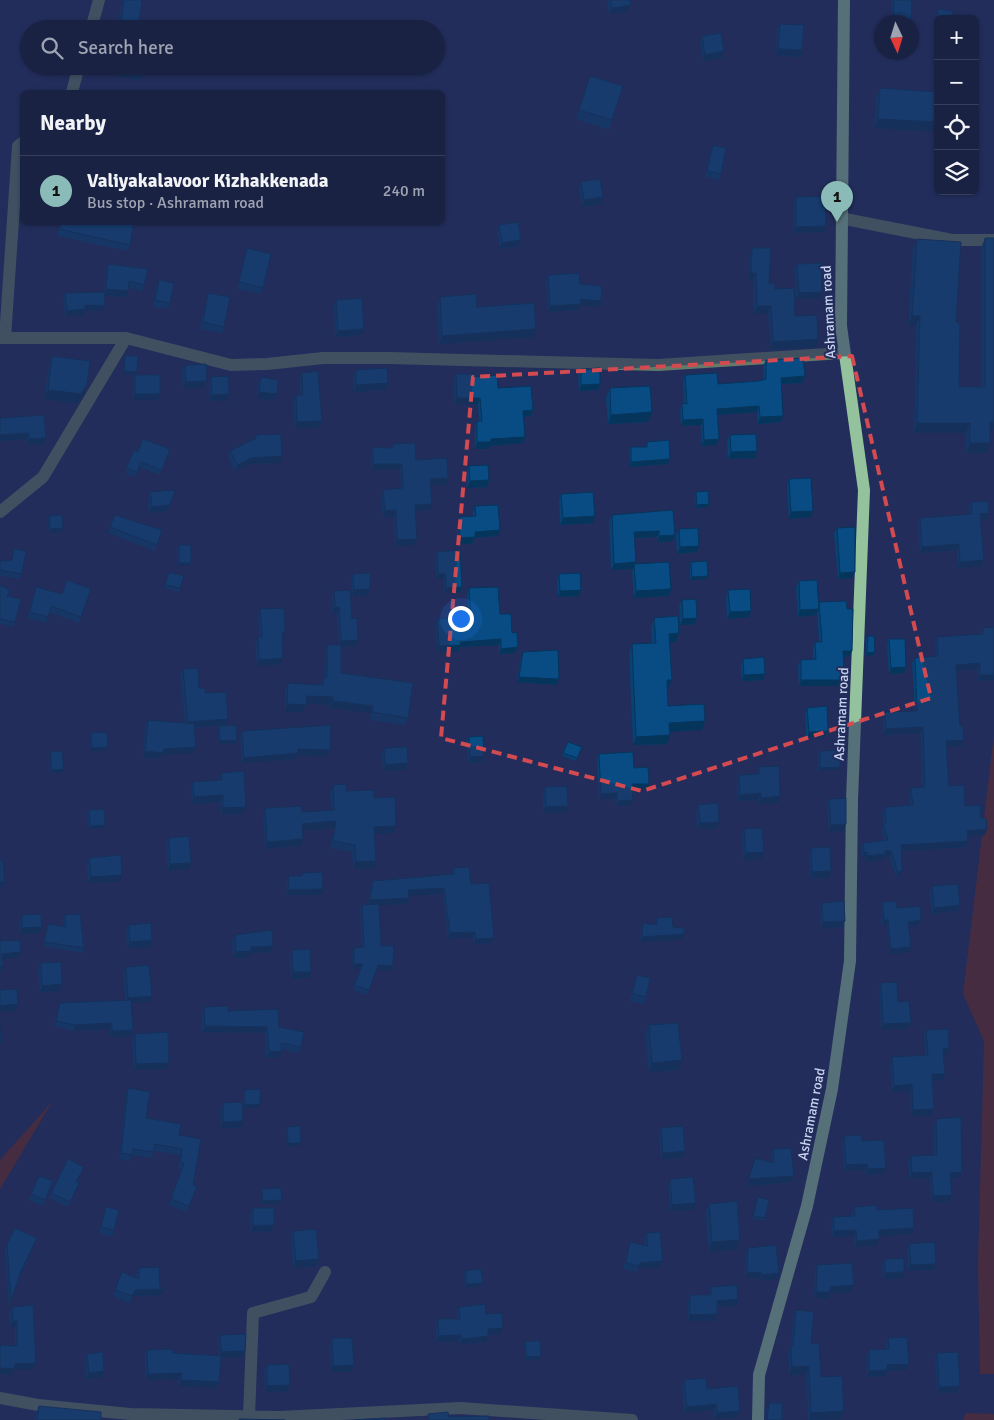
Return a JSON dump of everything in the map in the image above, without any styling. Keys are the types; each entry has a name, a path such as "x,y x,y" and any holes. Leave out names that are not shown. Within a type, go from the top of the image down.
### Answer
{"main road":[{"name":"Ashramam road","path":"758,1420 759,1375 807,1206 832,1089 850,961 852,800 864,490 843,353 841,326 840,218 844,0"}],"street":[{"path":"93,20 99,0"},
{"path":"73,90 77,75"},
{"path":"20,144 18,146 2,338 126,338 230,365 267,364 323,358 658,365 843,353"},
{"path":"840,218 952,240 994,240"},
{"path":"0,512 43,477 126,338"},
{"path":"249,1416 253,1313 311,1297 325,1272"},
{"path":"0,1398 38,1405 130,1414 224,1418 460,1408 632,1420"}],"highlighted area":[{"path":"852,356 931,698 642,791 441,738 473,377"}],"shaded area":[{"path":"994,735 994,1374 980,1374 978,1264 984,1041 963,994"},
{"path":"52,1102 0,1189 0,1160"},
{"path":"966,1413 994,1414 994,1420 963,1420"}],"building":[{"path":"124,0 142,0 139,20 121,20"},
{"path":"610,0 630,0 631,5 612,8"},
{"path":"894,0 912,0 911,15 893,15"},
{"path":"938,9 953,11 952,15 937,15"},
{"path":"780,24 804,25 802,50 778,49"},
{"path":"721,33 724,51 705,55 702,36"},
{"path":"590,76 623,86 612,120 579,110"},
{"path":"880,88 934,92 934,122 878,119"},
{"path":"713,145 726,148 721,174 707,171"},
{"path":"600,179 603,197 584,200 581,182"},
{"path":"825,196 826,226 796,227 796,197"},
{"path":"518,222 521,240 502,243 499,225"},
{"path":"60,225 133,225 130,245 59,229"},
{"path":"985,238 994,238 994,422 990,422 990,443 970,443 970,423 917,423 920,316 912,316 917,239 961,242 956,322 960,323 959,387 985,387"},
{"path":"247,248 271,254 263,288 239,282"},
{"path":"752,248 771,248 769,284 775,283 775,289 794,288 795,316 817,315 818,339 773,342 771,306 757,306 756,273 751,273"},
{"path":"821,263 822,292 799,293 797,264"},
{"path":"108,264 148,269 144,285 129,281 128,291 106,289"},
{"path":"579,273 580,284 602,286 601,301 580,299 581,304 550,306 548,275"},
{"path":"159,280 174,283 170,303 155,300"},
{"path":"105,292 104,306 85,305 85,309 67,311 65,293"},
{"path":"208,293 230,297 224,327 203,322"},
{"path":"476,294 477,307 534,303 536,329 442,336 440,297"},
{"path":"362,298 364,329 338,331 336,300"},
{"path":"52,356 90,361 87,384 81,394 48,390"},
{"path":"125,356 138,356 137,372 124,371"},
{"path":"803,358 805,376 781,378 783,416 760,417 759,406 717,409 719,439 704,440 703,419 683,420 682,403 687,404 685,375 717,373 718,384 759,381 766,379 766,360"},
{"path":"206,364 207,381 186,382 185,365"},
{"path":"387,368 388,383 356,385 356,370"},
{"path":"600,368 600,384 581,385 581,369"},
{"path":"318,371 322,421 297,422 296,395 303,395 302,373"},
{"path":"456,374 476,374 476,377 497,375 498,388 531,386 533,410 523,411 525,437 491,439 491,442 477,442 477,421 482,421 480,398 457,398"},
{"path":"135,375 160,375 160,394 135,394"},
{"path":"228,376 229,394 212,395 211,377"},
{"path":"261,377 278,380 277,394 259,392"},
{"path":"650,386 652,412 611,415 610,388"},
{"path":"44,415 46,438 29,439 29,433 0,435 0,418"},
{"path":"281,434 282,456 251,458 238,465 230,451 256,438 256,435"},
{"path":"756,434 757,451 731,452 730,435"},
{"path":"143,439 170,449 162,470 141,462 137,472 126,468 134,450 138,452"},
{"path":"669,440 670,459 631,462 631,447 647,447 647,442"},
{"path":"415,443 416,460 447,458 448,478 430,479 432,504 415,505 417,539 397,540 396,510 385,511 383,490 403,488 402,464 373,464 373,447 393,448 393,444"},
{"path":"488,465 489,480 470,481 469,466"},
{"path":"811,478 813,511 791,512 789,479"},
{"path":"175,490 170,505 152,507 150,492"},
{"path":"708,491 709,504 697,505 696,492"},
{"path":"593,492 595,516 563,518 561,494"},
{"path":"988,501 989,513 980,514 984,560 960,562 959,544 922,547 920,518 972,514 971,502"},
{"path":"498,505 500,530 475,532 475,537 460,538 459,517 476,516 475,506"},
{"path":"673,510 675,535 659,536 659,531 634,532 636,562 614,564 612,515"},
{"path":"62,515 63,528 50,529 49,516"},
{"path":"115,515 162,530 157,545 110,527"},
{"path":"855,527 855,572 840,573 837,528"},
{"path":"698,528 699,546 680,547 679,529"},
{"path":"179,545 191,545 191,563 179,563"},
{"path":"14,549 26,551 22,574 0,570 0,561 12,560"},
{"path":"460,550 462,587 446,588 445,574 438,574 437,552"},
{"path":"707,561 708,576 692,577 691,562"},
{"path":"669,562 671,589 636,591 634,564"},
{"path":"169,572 184,576 180,588 165,585"},
{"path":"370,573 370,589 354,590 353,574"},
{"path":"580,573 581,590 560,591 559,574"},
{"path":"67,580 91,589 81,617 51,606 48,617 30,612 36,587 62,594"},
{"path":"817,580 819,609 800,610 799,581"},
{"path":"0,585 10,590 7,596 21,599 15,622 0,619"},
{"path":"498,587 500,614 511,614 512,633 517,632 518,647 501,649 501,639 460,642 461,645 439,646 437,619 471,616 469,588"},
{"path":"750,589 751,611 730,612 728,590"},
{"path":"350,590 352,619 357,618 358,640 341,641 339,607 335,607 334,591"},
{"path":"696,599 697,618 683,619 682,600"},
{"path":"846,601 847,609 853,609 852,651 843,651 845,680 801,680 801,660 816,659 815,642 822,642 819,602"},
{"path":"284,608 285,632 282,632 283,658 259,660 258,637 262,637 260,609"},
{"path":"678,616 679,633 669,634 672,680 667,680 668,706 704,704 705,721 669,723 670,735 636,737 632,644 656,643 654,618"},
{"path":"994,627 994,675 980,675 980,663 956,665 960,726 963,726 964,740 946,741 949,786 964,785 965,806 980,805 981,818 986,818 987,829 967,831 968,841 901,845 902,871 898,872 891,851 885,851 885,854 867,856 867,852 864,853 863,843 888,840 883,824 886,823 885,807 913,805 911,788 925,787 923,727 886,729 885,712 917,711 915,658 938,656 937,637 983,634 983,628"},
{"path":"868,636 874,636 875,652 867,653"},
{"path":"889,639 905,639 906,667 891,668"},
{"path":"327,645 341,645 341,673 413,683 408,718 372,712 373,706 333,701 333,697 307,696 306,705 287,704 288,683 323,685 324,677 327,677"},
{"path":"558,650 559,679 519,677 523,652"},
{"path":"764,657 765,674 744,675 743,659"},
{"path":"198,668 199,688 205,688 205,693 226,692 228,719 188,722 183,669"},
{"path":"827,706 828,731 809,732 807,708"},
{"path":"148,720 194,724 196,747 164,749 163,753 145,751"},
{"path":"236,725 237,740 220,741 219,726"},
{"path":"331,725 330,750 298,749 298,753 244,758 242,731"},
{"path":"107,732 108,747 92,748 91,733"},
{"path":"483,736 484,756 470,757 469,737"},
{"path":"568,742 582,747 577,758 563,753"},
{"path":"407,747 408,763 385,765 384,748"},
{"path":"840,750 840,767 820,768 820,751"},
{"path":"62,751 64,769 52,770 50,752"},
{"path":"633,752 634,768 648,767 649,784 632,784 633,800 618,801 617,793 601,794 599,754"},
{"path":"779,766 780,796 761,798 761,793 740,795 739,775 759,774 759,767"},
{"path":"244,771 246,807 223,808 223,795 194,797 193,782 222,780 221,773"},
{"path":"346,784 346,791 374,790 374,798 395,797 396,826 374,827 376,861 356,862 355,845 333,841 336,821 302,824 303,839 267,842 265,808 301,806 302,812 334,810 333,785"},
{"path":"567,786 568,806 546,807 545,787"},
{"path":"846,798 846,824 831,825 829,799"},
{"path":"718,803 719,822 700,823 698,805"},
{"path":"104,809 105,825 90,826 89,810"},
{"path":"762,828 764,852 746,853 744,829"},
{"path":"189,836 191,863 170,864 169,838"},
{"path":"830,847 831,871 812,872 811,848"},
{"path":"121,855 122,875 91,877 89,858"},
{"path":"0,860 3,860 4,882 0,882"},
{"path":"469,867 471,884 489,883 494,938 476,939 475,932 450,933 444,888 408,890 409,898 370,900 373,881 454,874 453,868"},
{"path":"322,872 323,889 288,890 289,876 302,876 302,873"},
{"path":"958,884 960,905 934,908 932,886"},
{"path":"844,901 845,921 823,922 822,903"},
{"path":"896,901 897,908 920,906 921,920 908,922 911,947 891,949 888,920 884,920 882,902"},
{"path":"379,904 381,946 394,946 393,966 378,965 369,990 354,985 363,964 354,964 354,948 364,947 362,905"},
{"path":"41,914 42,927 22,928 22,915"},
{"path":"80,914 84,948 44,942 48,924 66,927 65,915"},
{"path":"672,917 673,927 684,928 684,934 642,937 643,923 657,925 657,918"},
{"path":"151,923 152,940 130,942 129,925"},
{"path":"272,930 273,946 251,947 251,951 236,952 235,935"},
{"path":"20,940 21,952 2,954 3,967 0,967 0,941"},
{"path":"310,949 311,972 293,972 292,950"},
{"path":"61,962 62,984 42,986 41,963"},
{"path":"149,965 152,996 128,998 126,967"},
{"path":"637,975 650,978 646,997 632,994"},
{"path":"897,982 898,1002 909,1001 911,1023 883,1024 881,983"},
{"path":"17,989 18,1004 0,1006 0,990"},
{"path":"131,1000 133,1030 112,1031 112,1023 75,1025 56,1021 60,1003"},
{"path":"228,1006 228,1011 278,1009 279,1027 304,1032 301,1047 281,1043 282,1051 269,1052 267,1027 205,1026 204,1007"},
{"path":"0,1021 2,1044 0,1044"},
{"path":"678,1023 682,1060 652,1063 649,1025"},
{"path":"948,1029 949,1048 943,1049 945,1074 932,1074 934,1109 913,1110 912,1084 894,1086 892,1057 928,1055 926,1030"},
{"path":"168,1032 169,1063 136,1064 135,1034"},
{"path":"128,1088 150,1092 146,1118 181,1124 179,1135 201,1139 193,1185 197,1186 189,1206 171,1199 184,1163 180,1162 182,1149 155,1144 153,1152 133,1149 132,1155 121,1153"},
{"path":"260,1089 260,1104 245,1105 244,1090"},
{"path":"242,1102 243,1121 223,1122 223,1103"},
{"path":"961,1117 962,1172 950,1173 952,1195 933,1196 932,1172 912,1173 911,1156 937,1155 936,1119"},
{"path":"300,1126 301,1143 288,1143 287,1127"},
{"path":"683,1126 685,1151 663,1153 661,1128"},
{"path":"861,1135 862,1141 884,1140 886,1168 868,1169 867,1164 846,1165 844,1136"},
{"path":"791,1148 794,1176 749,1179 755,1158 774,1163 773,1149"},
{"path":"68,1159 84,1167 76,1182 79,1183 70,1202 51,1193"},
{"path":"39,1176 53,1181 45,1200 31,1194"},
{"path":"693,1177 696,1203 672,1205 670,1179"},
{"path":"281,1188 282,1200 263,1201 262,1189"},
{"path":"758,1197 769,1200 765,1218 753,1216"},
{"path":"737,1201 740,1240 712,1242 709,1204"},
{"path":"877,1205 877,1210 913,1208 914,1228 879,1230 879,1239 857,1241 856,1230 834,1231 833,1217 855,1216 854,1207"},
{"path":"106,1207 119,1210 114,1230 101,1227"},
{"path":"253,1208 274,1208 274,1225 253,1226"},
{"path":"15,1228 37,1238 21,1271 11,1301 7,1244"},
{"path":"316,1229 319,1259 296,1261 293,1231"},
{"path":"660,1232 663,1261 640,1263 639,1266 626,1263 630,1242 648,1246 646,1233"},
{"path":"935,1242 936,1264 911,1265 909,1244"},
{"path":"776,1245 779,1273 762,1275 762,1273 747,1272 748,1248"},
{"path":"904,1258 904,1272 885,1273 885,1259"},
{"path":"852,1263 854,1285 830,1287 830,1292 816,1292 817,1265"},
{"path":"159,1267 160,1287 164,1289 135,1290 132,1296 115,1290 122,1272 139,1279 139,1268"},
{"path":"481,1269 483,1283 467,1284 465,1271"},
{"path":"737,1285 738,1299 717,1301 717,1314 690,1315 690,1295 711,1295 711,1287"},
{"path":"485,1304 486,1314 502,1313 503,1328 488,1329 488,1336 462,1339 461,1335 439,1336 438,1319 460,1319 459,1307"},
{"path":"33,1305 36,1363 15,1364 14,1369 0,1368 0,1345 17,1346 17,1321 13,1321 12,1307"},
{"path":"796,1310 814,1312 811,1344 819,1343 821,1377 842,1376 844,1411 811,1413 809,1366 792,1367 791,1345 793,1345"},
{"path":"246,1334 245,1351 221,1352 220,1335"},
{"path":"907,1337 909,1364 887,1365 887,1370 869,1371 869,1350 889,1349 888,1338"},
{"path":"332,1338 352,1338 354,1365 333,1366"},
{"path":"540,1340 541,1356 527,1357 525,1342"},
{"path":"173,1349 173,1353 221,1356 219,1382 181,1380 182,1373 148,1374 147,1350"},
{"path":"103,1352 104,1371 89,1373 87,1354"},
{"path":"958,1352 960,1386 939,1387 937,1353"},
{"path":"289,1364 290,1385 267,1386 267,1365"},
{"path":"706,1378 707,1389 738,1386 740,1411 717,1413 716,1404 687,1407 684,1380"},
{"path":"769,1403 782,1403 782,1420 767,1420"},
{"path":"39,1406 101,1412 101,1420 37,1420"},
{"path":"448,1412 449,1417 489,1416 489,1420 429,1420 428,1414"},
{"path":"385,1418 385,1420 355,1420"},
{"path":"239,1419 285,1420 239,1420"}],"place":[{"name":"Valiyakalavoor Kizhakkenada","path":"837,222"}]}
